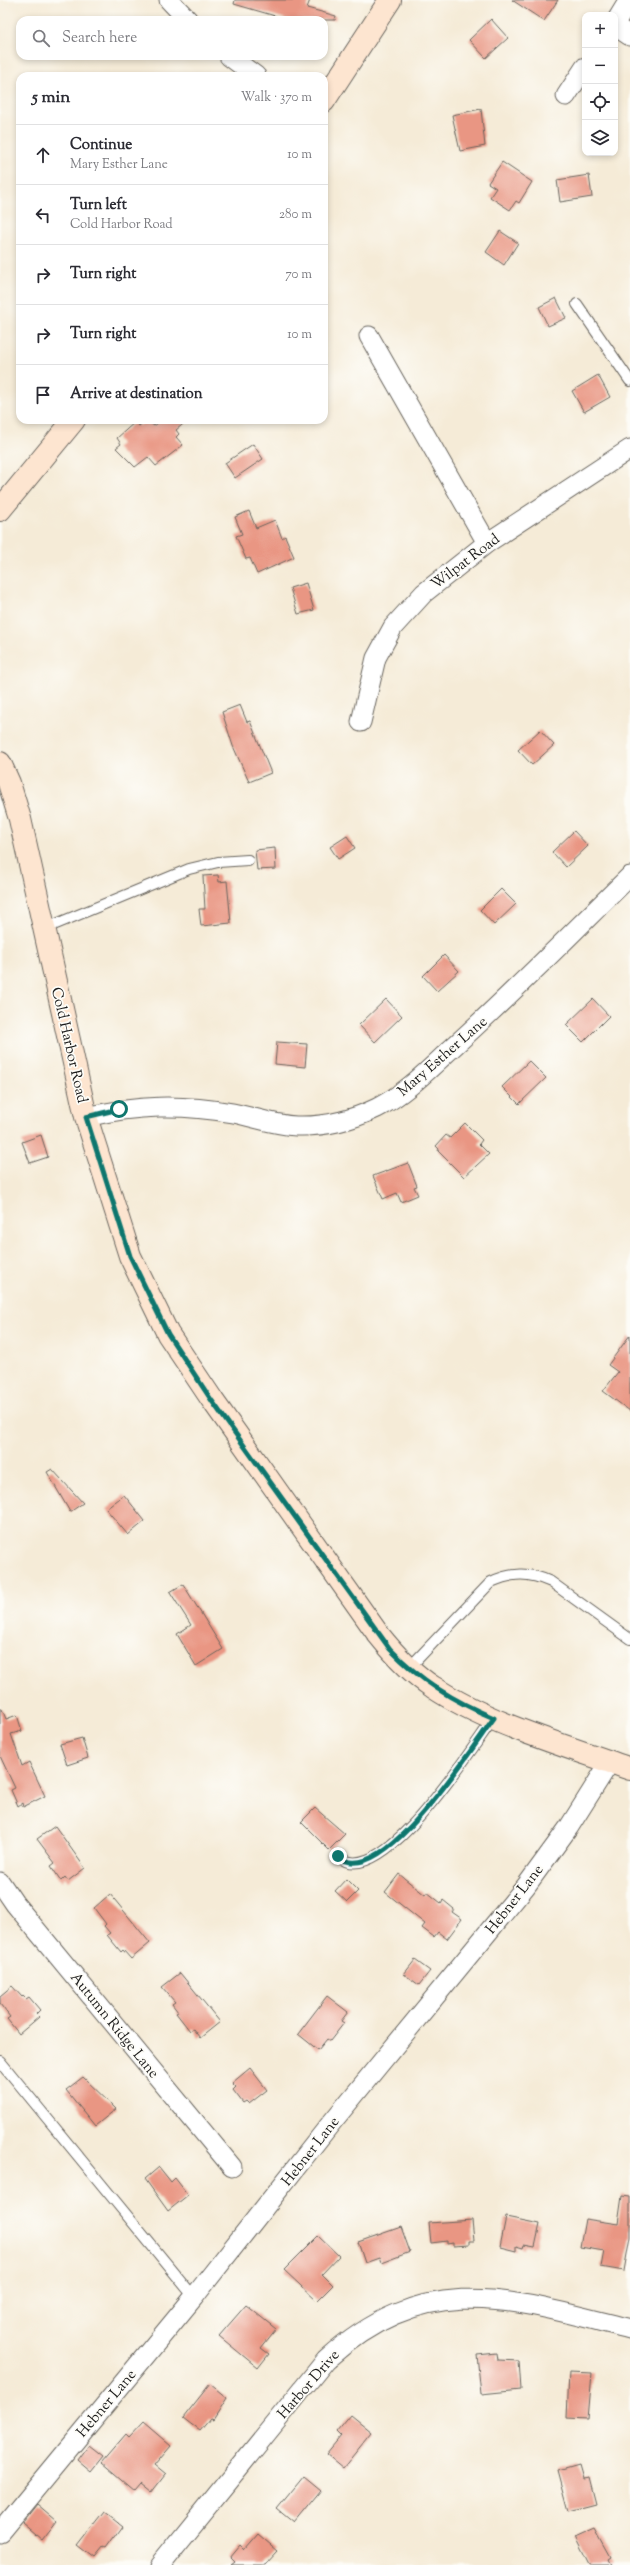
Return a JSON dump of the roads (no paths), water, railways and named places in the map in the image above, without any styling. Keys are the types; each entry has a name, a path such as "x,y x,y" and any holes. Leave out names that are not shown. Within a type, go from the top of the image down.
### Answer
{"main road":[{"path":"328,95 390,0"},
{"path":"0,510 71,424"},
{"name":"Cold Harbor Road","path":"0,763 9,783 20,819 86,1117 130,1256 168,1334 212,1401 378,1634 409,1668 432,1687 459,1703 494,1718 620,1766"}],"street":[{"path":"169,0 184,16"},
{"path":"618,18 629,0"},
{"path":"618,28 630,36"},
{"path":"234,60 251,72"},
{"path":"566,96 582,72"},
{"path":"369,336 487,543"},
{"name":"Wilpat Road","path":"360,722 376,658 392,627 424,593 487,543 630,450"},
{"name":"Mary Esther Lane","path":"86,1117 119,1109 160,1105 194,1106 269,1122 322,1125 353,1118 378,1108 404,1091 481,1023 630,876"},
{"name":"Hebner Lane","path":"0,2532 194,2297 328,2127 526,1886 569,1827 620,1766"},
{"name":"Autumn Ridge Lane","path":"0,1882 15,1904 232,2167"},
{"name":"Harbor Drive","path":"160,2565 326,2360 347,2341 371,2325 397,2312 430,2302 459,2299 482,2299 525,2305 630,2329"}],"lane":[{"path":"578,304 630,381"},
{"path":"44,929 189,869 218,862 248,860"},
{"path":"409,1668 491,1582 505,1576 521,1573 536,1575 551,1582 630,1639"},
{"path":"338,1856 348,1863 359,1864 376,1857 393,1845 426,1809 494,1718"},
{"path":"0,2061 194,2297"}]}
